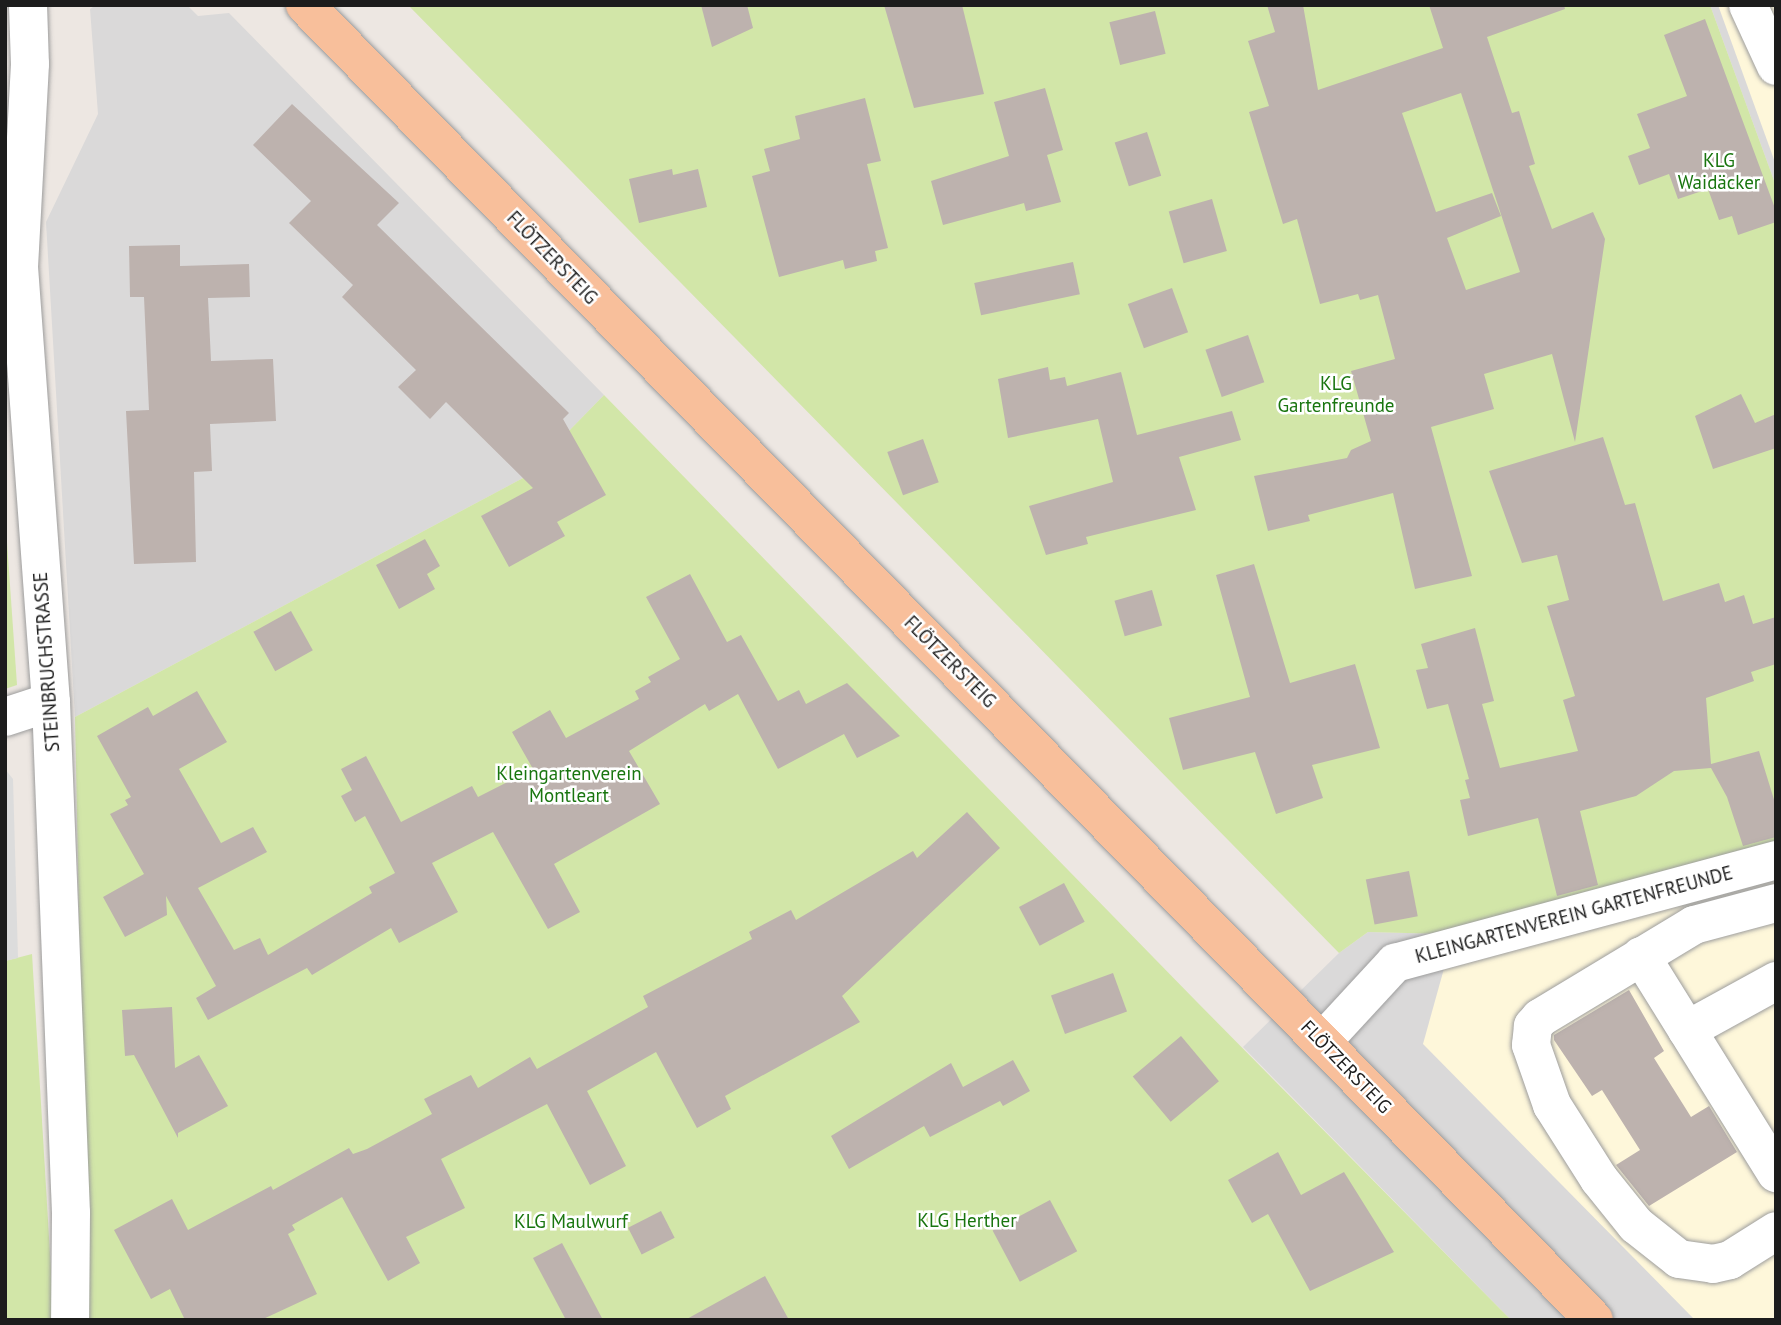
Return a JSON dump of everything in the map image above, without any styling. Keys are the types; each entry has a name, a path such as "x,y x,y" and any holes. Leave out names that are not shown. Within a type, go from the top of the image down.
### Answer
{"main road":[{"name":"FLÖTZERSTEIG","path":"304,5 1594,1320"}],"street":[{"name":"STEINBRUCHSTRASSE","path":"27,5 30,64 19,267 51,702 71,1213 70,1320"},
{"path":"1748,5 1776,66"},
{"path":"5,717 51,702"},
{"name":"KLEINGARTENVEREIN GARTENFREUNDE","path":"1322,1042 1395,963 1776,860"},
{"path":"1776,903 1694,925 1533,1026 1537,1072 1552,1105 1599,1179 1636,1225 1679,1259 1713,1264 1730,1260 1776,1231"},
{"path":"1641,956 1776,1173"},
{"path":"1687,1030 1776,981"}],"shaded area":[{"path":"96,5 187,5 198,16 229,13 604,395 523,478 75,717 46,222 98,114 90,9"},
{"path":"1710,5 1776,5 1776,186"},
{"path":"1718,5 1776,5 1776,165"},
{"path":"5,769 13,779 18,958 5,961"},
{"path":"1776,873 1776,1320 1695,1320 1423,1044 1445,965"},
{"path":"1368,932 1445,934 1776,1320 1511,1320 1243,1047 1339,953"}],"green space":[{"name":"KLG Gartenfreunde","path":"408,5 1710,5 1776,186 1776,845 1444,934 1368,932 1339,953"},
{"name":"Kleingartenverein Montleart","path":"604,395 1511,1320 87,1320 75,717 523,478"},
{"path":"5,514 17,685 5,689"},
{"path":"32,954 54,1320 5,1320 5,961"}],"building":[{"path":"701,5 747,5 753,28 712,47"},
{"path":"884,5 962,5 984,94 914,108"},
{"path":"1267,5 1303,5 1318,90 1443,48 1429,5 1564,5 1565,9 1487,37 1512,113 1519,111 1535,164 1529,166 1552,229 1593,212 1605,239 1575,442 1552,354 1484,374 1494,409 1431,427 1472,576 1415,589 1393,493 1308,515 1310,521 1268,531 1254,476 1347,458 1351,450 1371,441 1351,371 1395,359 1378,295 1360,300 1358,294 1320,304 1297,219 1283,224 1249,112 1269,106 1248,41 1275,32","holes":["1461,93 1520,272 1466,290 1447,238 1501,216 1492,193 1436,212 1402,113"]},
{"path":"1155,11 1166,54 1120,65 1109,22"},
{"path":"1705,19 1776,211 1776,222 1738,235 1732,216 1719,220 1708,189 1678,199 1669,174 1639,185 1628,156 1650,148 1637,114 1687,96 1664,35"},
{"path":"1045,88 1063,150 1047,155 1061,202 1026,211 1024,203 943,225 931,181 1009,156 994,102"},
{"path":"865,98 881,161 867,164 888,248 875,251 877,261 845,269 843,260 779,277 752,176 770,171 764,149 800,139 795,116"},
{"path":"292,104 399,203 377,225 569,413 563,419 606,495 557,522 565,536 509,567 481,516 533,488 446,402 430,419 398,387 416,370 342,297 353,285 289,223 311,201 253,145"},
{"path":"1147,132 1161,176 1129,186 1115,143"},
{"path":"672,169 673,175 698,169 707,207 639,223 629,179"},
{"path":"1212,199 1227,251 1184,263 1169,211"},
{"path":"180,245 180,266 249,264 250,297 208,298 211,361 273,359 276,421 210,424 212,471 194,472 196,562 134,564 126,411 149,410 144,297 130,297 129,246"},
{"path":"1073,262 1080,294 981,315 974,283"},
{"path":"1172,288 1188,332 1144,348 1128,304"},
{"path":"1248,335 1264,382 1222,397 1205,350"},
{"path":"1048,367 1050,380 1065,377 1067,386 1121,372 1137,435 1232,411 1241,440 1179,457 1196,510 1086,537 1088,544 1046,555 1029,506 1113,482 1098,419 1008,438 998,379"},
{"path":"1741,394 1755,423 1776,414 1776,448 1713,469 1695,416"},
{"path":"1603,437 1625,505 1635,503 1663,601 1719,583 1725,602 1744,595 1753,624 1776,617 1776,664 1751,672 1754,681 1706,698 1711,764 1759,751 1776,806 1776,837 1743,846 1727,797 1711,768 1674,771 1636,796 1580,811 1598,885 1557,896 1538,818 1468,836 1460,800 1470,798 1465,780 1469,779 1448,704 1427,709 1416,670 1428,668 1421,644 1475,628 1494,701 1482,704 1500,768 1578,751 1563,700 1575,696 1547,606 1569,600 1557,555 1522,563 1489,471"},
{"path":"923,439 939,482 903,495 887,452"},
{"path":"425,539 440,566 427,574 435,589 399,609 376,565"},
{"path":"1254,564 1290,683 1355,664 1380,748 1312,765 1323,798 1276,814 1255,752 1183,770 1169,718 1250,697 1216,575"},
{"path":"690,574 727,642 741,635 778,701 799,690 806,704 847,683 900,736 857,758 844,734 778,769 738,694 709,711 705,704 629,751 660,804 554,864 580,912 548,929 493,832 432,863 458,912 399,943 391,928 312,975 307,968 208,1020 196,998 216,986 166,896 167,915 125,937 103,897 144,874 110,814 128,805 125,800 131,797 97,736 148,707 153,716 197,691 227,742 179,769 221,843 253,827 267,852 198,888 234,950 260,938 268,955 372,893 369,887 395,873 365,816 355,822 341,796 352,790 341,769 366,756 401,822 472,786 478,797 533,769 512,732 550,710 566,738 639,699 635,691 651,682 648,677 680,659 646,597"},
{"path":"1152,590 1162,626 1125,636 1115,601"},
{"path":"291,611 313,650 275,671 253,632"},
{"path":"967,812 1000,848 842,996 860,1022 725,1096 731,1109 697,1128 656,1052 587,1091 626,1166 590,1185 547,1104 441,1159 465,1208 406,1237 420,1263 388,1281 342,1197 292,1225 295,1230 288,1234 317,1294 261,1320 185,1320 170,1289 151,1299 114,1230 172,1199 188,1230 271,1186 273,1190 349,1148 353,1154 367,1149 432,1114 424,1099 471,1075 478,1088 530,1057 537,1069 648,1007 643,996 752,939 749,932 791,910 796,920 913,851 917,858"},
{"path":"1409,871 1418,916 1375,925 1366,879"},
{"path":"1064,883 1085,922 1040,946 1019,907"},
{"path":"1113,973 1127,1012 1065,1034 1051,996"},
{"path":"1629,990 1664,1051 1654,1058 1691,1117 1709,1106 1737,1152 1649,1206 1616,1165 1640,1150 1602,1090 1592,1096 1554,1040 1554,1035"},
{"path":"172,1007 175,1068 199,1055 228,1106 178,1133 178,1138 134,1055 125,1056 122,1010"},
{"path":"1181,1036 1219,1081 1171,1122 1133,1076"},
{"path":"1013,1060 1030,1091 1003,1106 1000,1101 930,1137 924,1126 849,1169 831,1136 951,1063 963,1087"},
{"path":"1278,1152 1301,1195 1344,1172 1394,1252 1310,1291 1268,1214 1252,1223 1228,1180"},
{"path":"1050,1200 1077,1251 1020,1282 993,1231"},
{"path":"661,1211 675,1238 642,1255 628,1228"},
{"path":"562,1243 603,1320 566,1320 533,1258"},
{"path":"765,1276 789,1320 685,1320"}],"park label":[{"name":"KLG Waidäcker","path":"1719,172"},
{"name":"KLG Herther","path":"967,1221"},
{"name":"KLG Maulwurf","path":"571,1222"}]}
